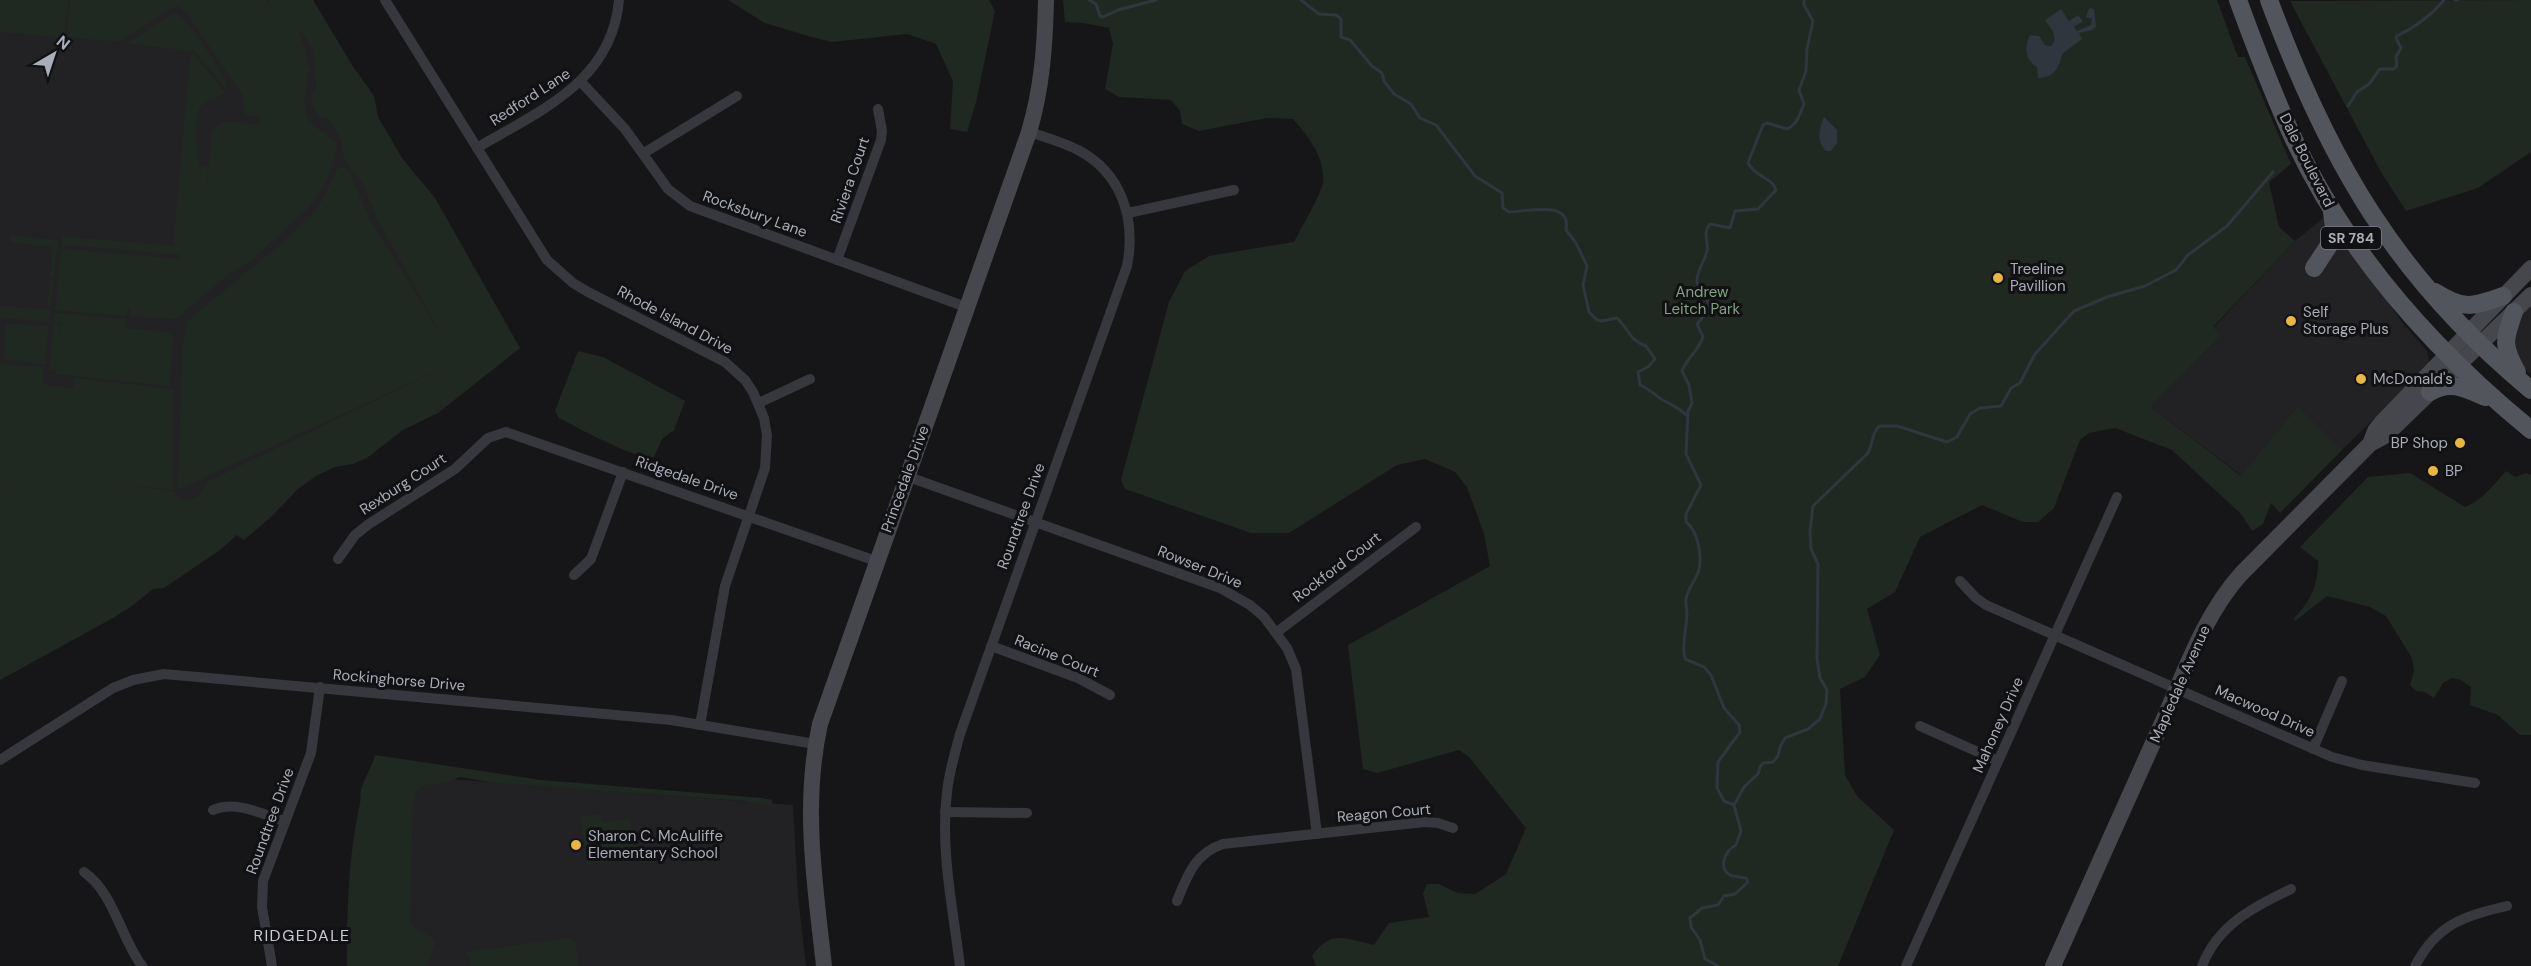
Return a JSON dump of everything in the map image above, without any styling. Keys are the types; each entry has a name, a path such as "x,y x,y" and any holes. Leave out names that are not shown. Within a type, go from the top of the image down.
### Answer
{"main road":[{"name":"Dale Boulevard","path":"2238,0 2290,132 2330,205 2383,281 2452,360 2531,430"},
{"name":"Dale Boulevard","path":"2269,0 2298,74 2330,145 2371,214 2424,285 2473,340 2526,386"},
{"path":"2314,268 2335,236 2330,205"},
{"path":"2424,285 2450,301 2464,306 2503,296"},
{"path":"2514,312 2506,335 2505,348 2526,386"},
{"path":"2430,392 2444,385 2456,386 2497,402"}],"street":[{"name":"Rhode Island Drive","path":"385,0 547,260 559,273 588,292 725,362 745,380 759,403 764,418 767,451 763,474 725,586 700,725"},
{"name":"Redford Lane","path":"477,148 567,94 581,82 597,63 610,39 616,23 619,0"},
{"name":"Princedale Drive","path":"824,966 809,828 815,744 828,696 1029,132 1037,104 1044,62 1046,0"},
{"name":"Rocksbury Lane","path":"581,82 625,129 668,189 690,206 966,307"},
{"path":"644,153 736,96"},
{"name":"Riviera Court","path":"837,260 881,140 881,117 878,109"},
{"name":"Roundtree Drive","path":"960,966 945,812 951,767 1035,522 1127,266 1131,237 1128,213 1120,192 1098,164 1078,150 1029,132"},
{"path":"1128,213 1234,190"},
{"path":"2473,340 2503,296 2531,268"},
{"path":"2473,340 2514,312 2531,295"},
{"name":"Mapledale Avenue","path":"2370,444 2377,427 2473,340"},
{"name":"Mapledale Avenue","path":"2053,966 2177,689 2223,595 2261,553 2370,444 2385,436 2430,392 2452,360"},
{"path":"759,403 810,379"},
{"name":"Ridgedale Drive","path":"488,438 501,432 515,434 876,561"},
{"name":"Rexburg Court","path":"338,559 362,529 455,469 488,438"},
{"path":"574,575 591,559 623,472"},
{"name":"Rowser Drive","path":"906,476 1220,588 1250,605 1277,632 1292,658 1298,679 1317,834"},
{"name":"Mahoney Drive","path":"1906,966 2117,497"},
{"name":"Rockford Court","path":"1277,632 1416,527"},
{"name":"Macwood Drive","path":"1960,581 1976,598 1986,604 2313,749 2354,764 2475,783"},
{"name":"Racine Court","path":"992,646 1078,678 1110,695"},
{"name":"Rockinghorse Drive","path":"0,760 114,687 147,677 178,675 700,725 815,744"},
{"path":"2313,749 2342,681"},
{"name":"Roundtree Drive","path":"272,966 264,922 262,894 267,866 310,753 320,687"},
{"path":"1920,726 1998,760"},
{"path":"213,810 235,805 284,821"},
{"path":"945,812 1027,813"},
{"name":"Reagon Court","path":"1177,901 1191,867 1215,847 1235,842 1424,822 1438,823 1453,828"},
{"path":"84,872 105,892 126,941 142,966"},
{"path":"2202,966 2216,941 2237,918 2291,889"},
{"path":"2415,966 2432,941 2456,921 2471,914 2507,906"}],"shaded area":[{"path":"0,0 298,0 509,342 0,678"},
{"path":"2089,8 2094,9 2096,27 2079,33 2082,39 2062,54 2055,71 2044,78 2038,78 2037,67 2030,61 2027,53 2030,35 2039,36 2045,45 2051,46 2054,36 2045,20 2061,9 2069,21 2078,15 2083,21 2074,27 2077,31 2091,25 2092,19 2086,17"},
{"path":"1824,117 1837,130 1837,143 1831,151 1826,151 1820,139"},
{"path":"2328,214 2402,322 2427,351 2430,364 2342,450 2298,406 2242,476 2151,407 2221,336 2213,328 2295,241"},
{"path":"2531,305 2531,374 2511,358 2510,327"},
{"name":"Sharon C. McAuliffe Elementary School","path":"373,773 793,805 798,896 806,966 347,966"}],"green space":[{"path":"0,0 68,0 64,38 0,32"},
{"path":"70,0 266,0 272,7 268,0 313,0 352,65 374,96 378,117 402,158 435,198 520,348 438,413 403,430 367,458 353,464 335,467 316,476 298,489 269,519 244,540 237,535 220,550 164,588 153,589 113,618 0,680 0,618 5,618 0,617 0,493 17,473 13,472 16,474 0,492 0,364 44,367 43,381 46,385 73,388 74,378 174,389 174,490 107,483 173,491 183,501 198,497 207,482 447,366 177,490 183,347 187,321 280,245 317,210 338,168 343,167 350,172 368,216 445,341 378,221 363,184 345,160 342,143 329,119 318,117 310,99 316,86 313,50 299,29 308,64 312,70 308,73 305,94 306,114 314,126 337,143 328,177 309,207 251,261 232,272 176,319 130,316 130,309 128,309 127,316 55,310 56,300 62,300 56,298 61,249 181,259 180,255 69,245 61,247 62,236 173,246 190,59 193,53 225,92 202,105 197,116 200,165 208,167 205,206 212,131 223,122 260,124 259,117 244,116 243,96 185,11 178,6 119,42 66,37"},
{"path":"728,0 989,0 995,11 976,102 967,132 950,129 953,81 936,44 907,34 832,42 765,23"},
{"name":"Andrew Leitch Park","path":"1063,0 2217,0 2238,57 2245,57 2291,164 2269,182 2279,227 2295,241 2213,327 2221,336 2151,407 2241,476 2298,406 2342,450 2280,513 2271,503 2263,524 2252,531 2241,514 2172,450 2115,428 2089,433 2080,440 2054,508 2038,522 2023,522 1982,505 1920,537 1895,592 1867,609 1880,655 1865,677 1840,689 1845,775 1857,796 1894,830 1838,966 1316,966 1312,956 1326,942 1340,938 1374,945 1389,923 1429,917 1423,893 1427,884 1439,884 1457,893 1475,894 1506,874 1526,828 1469,757 1459,750 1377,773 1363,769 1348,645 1490,566 1484,534 1467,487 1455,472 1425,459 1397,465 1289,533 1251,533 1125,489 1121,480 1169,302 1185,271 1209,256 1294,242 1319,194 1323,173 1314,148 1293,119 1267,118 1199,131 1182,124 1180,111 1171,100 1119,97 1105,89 1113,44 1109,28 1065,22"},
{"path":"2531,0 2531,152 2478,188 2406,211 2381,172 2290,1"},
{"path":"177,13 190,26 206,49 221,73 227,89 195,52 127,43"},
{"path":"8,235 58,240 54,277 50,277 52,247 12,242"},
{"path":"50,280 54,280 49,322 0,318 0,306 50,310 50,306 47,305"},
{"path":"54,313 126,319 126,328 174,333 169,386 56,374 56,370 49,370 53,323 60,324 59,335 61,323 53,321"},
{"path":"6,323 49,326 45,365 4,359"},
{"path":"578,351 603,357 685,401 674,430 662,439 654,457 646,457 621,449 559,418 555,411"},
{"path":"2506,471 2515,477 2526,473 2531,475 2531,735 2520,735 2498,715 2470,705 2471,687 2461,680 2452,678 2443,683 2434,698 2425,692 2416,691 2410,685 2414,671 2412,658 2386,616 2370,607 2327,596 2295,621 2294,618 2312,592 2318,570 2318,561 2300,547 2368,477 2410,473 2465,507 2483,496"},
{"path":"375,755 541,780 762,798 772,800 772,806 744,801 496,783 460,777 447,782 422,786 416,793 413,806 410,918 412,926 432,937 435,942 427,966 347,966 348,904 353,843 361,789"},
{"path":"601,814 602,822 630,819 634,859 587,864 581,816"},
{"path":"569,938 576,943 578,966 471,966 466,952"}],"waterway":[{"path":"1089,0 1096,4 1100,16 1103,17 1118,10 1156,0"},
{"path":"1301,0 1319,14 1336,15 1341,19 1341,37 1350,40 1372,66 1382,73 1384,81 1394,94 1411,104 1420,118 1436,125 1475,176 1502,193 1503,208 1509,212 1546,209 1562,214 1566,220 1566,230 1576,243 1587,266 1583,285 1589,312 1597,320 1617,318 1633,338 1646,346 1655,359 1648,367 1638,372 1640,385 1687,416"},
{"path":"1718,966 1705,959 1700,940 1691,927 1690,918 1702,908 1718,905 1724,896 1735,894 1748,882 1746,878 1730,875 1724,868 1724,859 1736,845 1741,831 1734,805 1724,801 1717,788 1718,762 1740,732 1739,725 1724,708 1711,675 1704,667 1685,659 1684,653 1686,599 1699,570 1700,557 1694,531 1686,522 1686,514 1701,485 1686,454 1688,411 1692,403 1689,385 1682,371 1701,342 1703,337 1697,324 1709,310 1709,303 1700,291 1697,282 1707,251 1706,234 1710,224 1730,228 1735,211 1758,209 1776,190 1771,182 1751,168 1748,163 1763,125 1767,123 1787,129 1791,127 1796,122 1804,104 1799,90 1806,71 1807,49 1813,21 1804,5 1804,0"},
{"path":"2348,106 2357,92 2369,84 2380,69 2394,69 2397,66 2396,57 2401,48 2397,36 2422,21 2444,0"},
{"path":"1734,805 1744,787 1758,774 1763,763 1773,762 1778,756 1785,738 1808,729 1820,719 1826,704 1827,690 1820,678 1817,659 1818,564 1811,549 1810,531 1813,506 1868,453 1879,426 1897,426 1947,442 1957,437 1970,414 1980,408 2001,406 2011,388 2020,383 2035,354 2074,311 2107,297 2145,286 2176,270 2188,255 2227,226 2273,172"}],"place":[{"name":"Treeline Pavillion","path":"1998,278"},
{"name":"Self Storage Plus","path":"2291,321"},
{"name":"McDonald's","path":"2361,379"},
{"name":"BP Shop","path":"2460,443"},
{"name":"BP","path":"2433,471"},
{"name":"Sharon C. McAuliffe Elementary School","path":"576,845"}],"district":[{"name":"RIDGEDALE","path":"302,935"}]}
